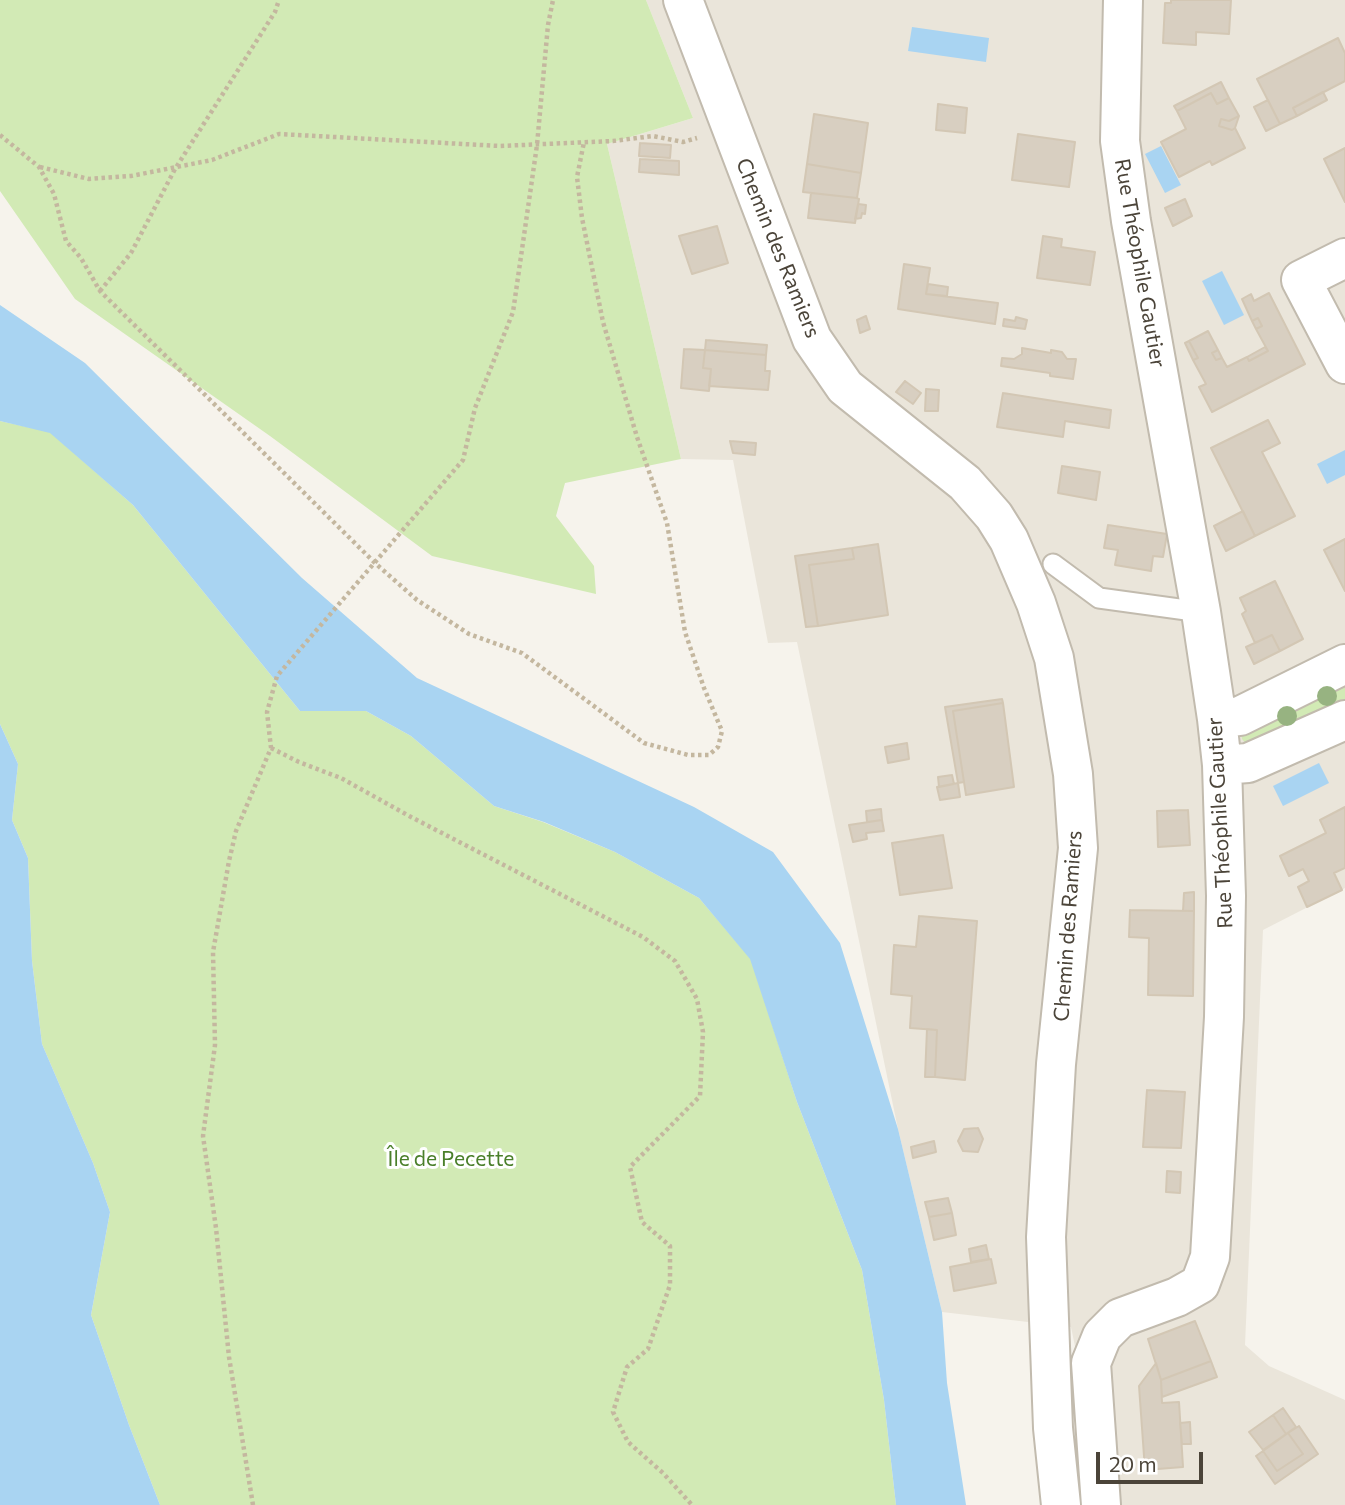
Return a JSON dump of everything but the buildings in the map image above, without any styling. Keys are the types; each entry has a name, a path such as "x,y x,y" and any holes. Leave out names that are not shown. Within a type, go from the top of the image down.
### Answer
{"street":[{"name":"Chemin des Ramiers","path":"683,0 812,339 845,387 965,483 994,516 1009,540 1036,603 1054,658 1073,774 1078,848 1056,1064 1046,1237 1053,1428 1061,1505"},
{"name":"Rue Théophile Gautier","path":"1101,1505 1091,1363 1101,1335 1120,1318 1177,1297 1200,1284 1210,1257 1224,1017 1226,896 1222,765 1217,719 1120,141 1123,0"},
{"path":"1340,342 1301,280 1345,258"},
{"path":"1217,719 1240,716 1345,664"},
{"path":"1222,765 1248,763 1345,720"}],"lane":[{"path":"1053,564 1100,598 1201,612"}],"path":[{"path":"100,291 131,253 175,169 275,12 279,0"},
{"path":"253,1505 229,1357 216,1228 203,1136 215,1045 213,952 229,861 236,831 271,748 267,712 277,676 463,460 475,408 513,312 537,145 548,25 553,0"},
{"path":"39,167 89,179 131,176 212,160 279,134 500,146 653,136 684,142 730,125"},
{"path":"0,135 39,167 54,194 66,241 81,258 100,291 375,563 417,600 470,634 522,653 644,743 688,755 709,755 718,747 722,731 685,632 667,523 637,437 603,322 582,218 577,177 584,142"},
{"path":"271,748 341,778 643,937 675,961 697,999 703,1032 700,1096 630,1167 642,1222 670,1246 670,1285 648,1349 627,1367 613,1412 628,1442 663,1473 692,1505"}],"shaded area":[{"path":"646,0 1345,0 1345,888 1263,930 1245,1345 1269,1366 1345,1400 1345,1505 1108,1505 1071,1327 942,1312 898,1129 797,642 768,643 733,460 681,459 607,144 693,118"}],"green space":[{"path":"0,0 646,0 693,118 607,144 681,459 565,483 556,516 594,566 596,594 432,556 270,436 75,299 0,191"},
{"name":"Île de Pecette","path":"0,421 50,432 133,505 300,711 366,711 411,736 494,806 543,822 615,852 699,898 751,959 797,1102 862,1270 884,1400 896,1505 160,1505 91,1315 110,1212 93,1163 42,1044 32,961 28,858 12,820 18,764 0,724"},
{"path":"1345,672 1345,706 1247,745 1242,739 1241,732"}],"water":[{"path":"912,27 989,38 986,62 908,51"},
{"path":"1161,146 1181,185 1165,193 1145,154"},
{"path":"1222,271 1244,315 1224,325 1202,281"},
{"path":"0,305 85,363 302,578 417,678 694,807 773,852 840,943 898,1129 942,1312 947,1383 966,1505 896,1505 884,1400 862,1270 797,1102 750,959 699,898 615,852 544,822 494,806 411,736 366,711 300,711 133,505 50,433 0,421"},
{"path":"1345,450 1345,475 1327,484 1317,464"},
{"path":"0,724 18,764 12,820 28,858 32,961 42,1044 93,1163 110,1212 91,1315 160,1505 0,1505"},
{"path":"1319,763 1329,783 1283,806 1273,786"}]}
